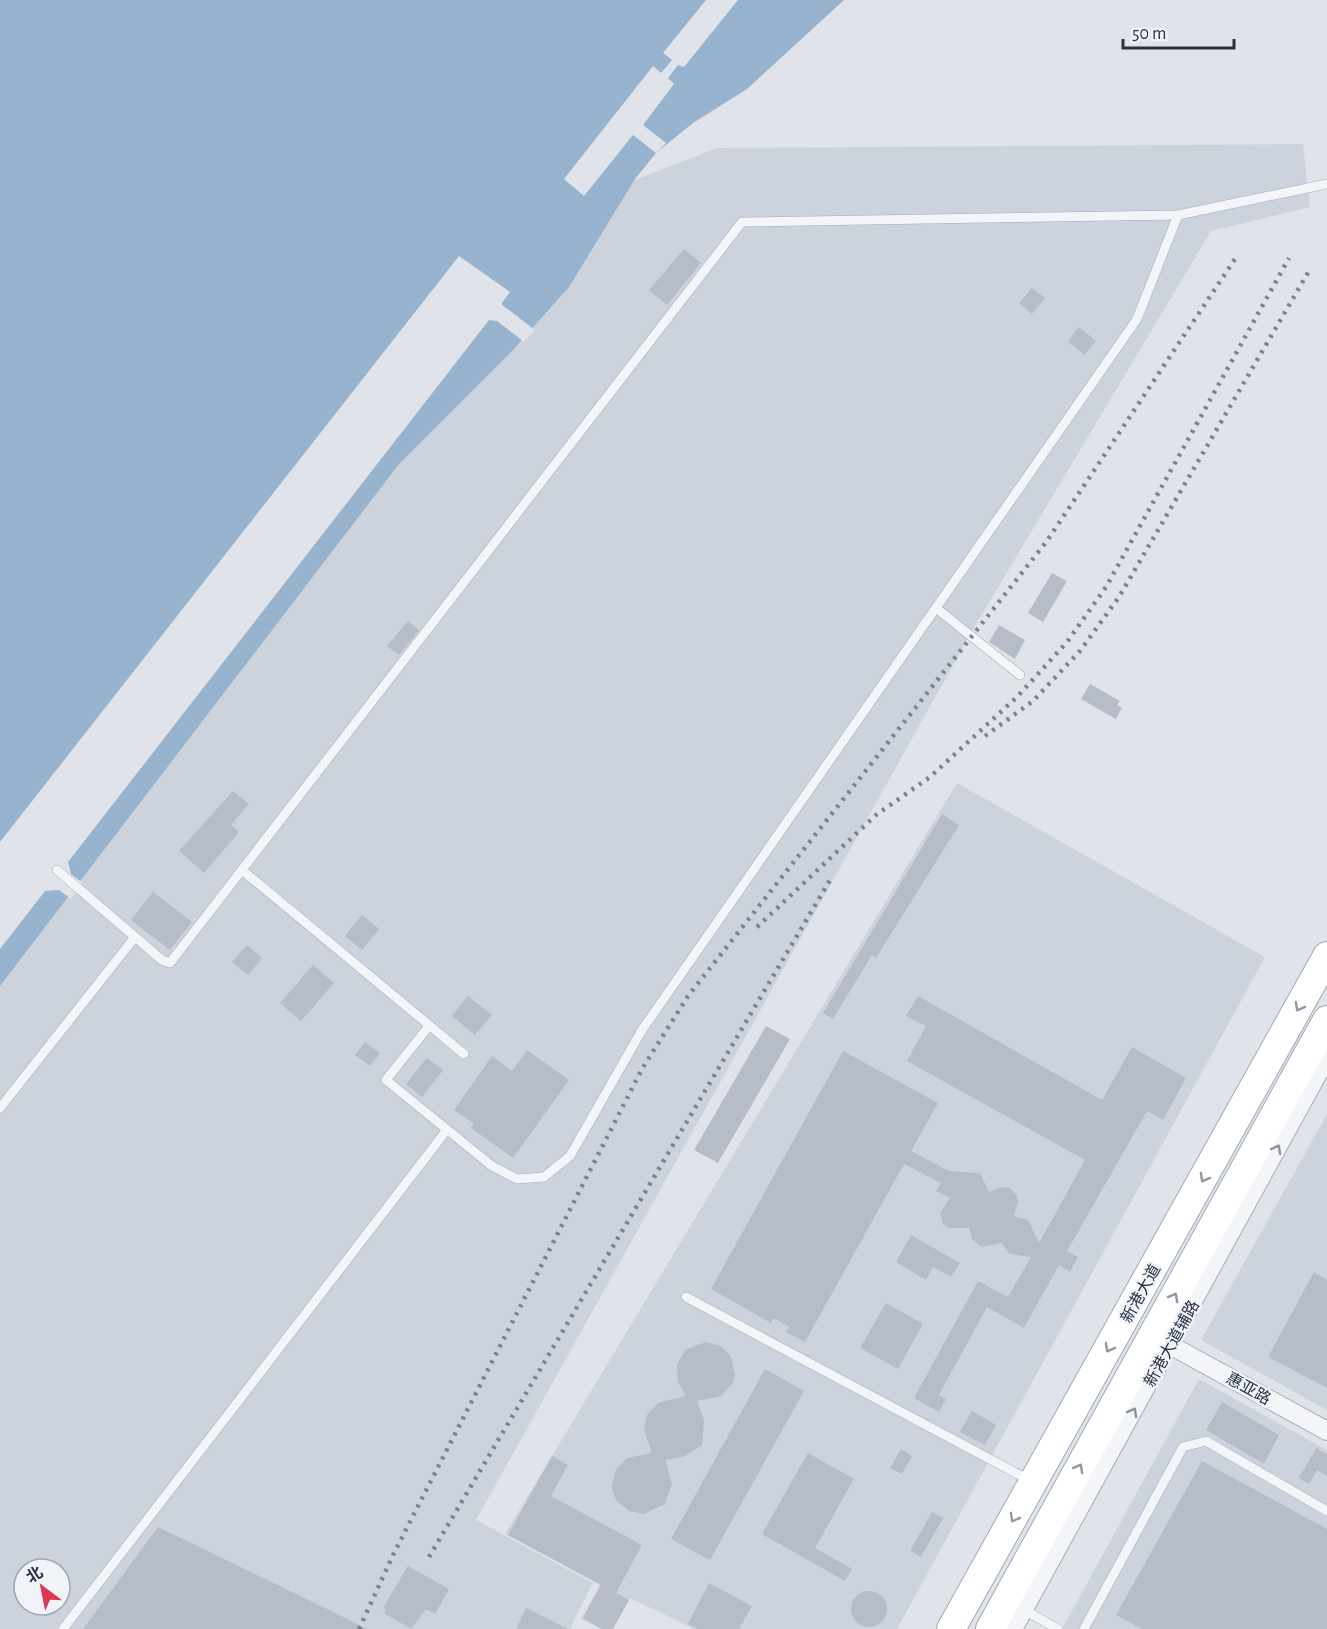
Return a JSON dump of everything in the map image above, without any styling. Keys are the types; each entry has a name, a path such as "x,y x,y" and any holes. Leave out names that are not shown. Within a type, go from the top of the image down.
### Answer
{"main road":[{"name":"新港大道","path":"951,1629 1327,956"},
{"name":"新港大道","path":"990,1629 1327,1020"}],"street":[{"name":"新港大道辅路","path":"1013,1629 1327,1057"},
{"name":"惠亚路","path":"1170,1345 1327,1431"}],"lane":[{"path":"57,870 135,937 170,963 742,222 1178,215 1327,184"},
{"path":"429,1026 386,1080 446,1131 492,1166 517,1179 544,1177 570,1156 642,1030 1137,319 1178,215"},
{"path":"936,608 1020,675"},
{"path":"242,870 464,1054"},
{"path":"0,1108 135,937"},
{"path":"63,1629 446,1131"},
{"path":"687,1297 1034,1482"},
{"path":"1084,1629 1183,1447 1206,1441 1327,1511"},
{"path":"1024,1610 1058,1629"}],"shaded area":[{"path":"1303,144 1310,207 1211,231 972,631 476,1520 593,1583 570,1629 0,1629 0,828 454,251 717,148"},
{"path":"957,783 1265,957 897,1629 694,1629 630,1598 613,1629 601,1629 581,1619 600,1585 505,1534"},
{"path":"1327,1114 1327,1410 1201,1340"},
{"path":"1199,1379 1327,1450 1327,1629 1062,1629"}],"water":[{"path":"0,0 844,0 747,89 693,123 656,153 635,179 569,287 513,350 399,464 0,986"}],"pier":[{"path":"706,0 738,0 684,67 678,65 668,78 674,84 643,125 666,143 656,153 633,135 584,196 564,179 653,66 661,73 672,60 663,53"},
{"path":"459,256 510,292 501,304 535,330 524,342 497,321 489,320 68,862 71,874 83,883 71,899 59,890 45,891 0,949 0,842"}],"building":[{"path":"684,249 701,263 667,305 649,290"},
{"path":"1032,288 1045,298 1032,314 1019,303"},
{"path":"1079,327 1096,341 1084,355 1068,341"},
{"path":"1052,573 1067,581 1043,622 1028,613"},
{"path":"408,621 419,630 399,655 387,646"},
{"path":"999,625 1025,640 1015,659 989,642"},
{"path":"1090,684 1120,701 1117,705 1122,708 1116,719 1081,699"},
{"path":"233,791 249,804 231,825 239,832 204,873 179,851"},
{"path":"942,814 959,825 876,958 872,955 833,1019 823,1013"},
{"path":"153,892 192,922 170,950 131,920"},
{"path":"362,915 379,929 362,950 345,936"},
{"path":"247,945 262,958 248,975 232,962"},
{"path":"313,965 334,983 301,1021 280,1003"},
{"path":"468,996 492,1015 475,1035 452,1016"},
{"path":"918,996 1102,1100 1132,1047 1186,1078 1163,1120 1147,1111 1067,1251 1078,1257 1070,1272 1059,1265 1024,1328 987,1307 939,1395 946,1399 939,1412 914,1398 978,1281 1008,1297 1031,1257 1009,1254 1002,1243 981,1247 972,1239 969,1228 948,1228 943,1224 940,1213 950,1198 936,1191 941,1183 904,1164 805,1342 786,1332 789,1327 774,1318 771,1323 711,1289 843,1051 938,1103 911,1151 949,1171 980,1173 989,1192 1000,1187 1010,1188 1017,1196 1018,1202 1014,1216 1028,1220 1039,1243 1085,1160 907,1061 926,1026 906,1016"},
{"path":"766,1026 790,1039 718,1163 694,1150"},
{"path":"365,1042 380,1053 370,1066 355,1055"},
{"path":"527,1050 569,1080 513,1158 471,1128 474,1124 454,1110 492,1056 512,1071"},
{"path":"427,1058 443,1070 422,1097 406,1084"},
{"path":"911,1235 960,1263 951,1277 933,1267 926,1280 896,1262"},
{"path":"1314,1272 1327,1280 1327,1388 1268,1357"},
{"path":"886,1303 923,1324 898,1369 860,1348"},
{"path":"706,1342 721,1346 731,1357 735,1374 733,1383 721,1396 697,1401 704,1421 702,1445 683,1457 665,1460 672,1484 665,1504 644,1514 629,1511 617,1501 613,1493 612,1485 616,1469 627,1458 652,1453 644,1430 647,1415 658,1403 686,1396 678,1382 677,1365 685,1350"},
{"path":"765,1369 804,1391 710,1560 671,1539"},
{"path":"1222,1402 1279,1435 1264,1464 1206,1430"},
{"path":"972,1411 996,1425 985,1445 960,1432"},
{"path":"1316,1448 1327,1454 1327,1476 1317,1470 1309,1484 1299,1478"},
{"path":"901,1449 912,1456 902,1474 890,1468"},
{"path":"808,1453 854,1479 815,1548 852,1569 845,1581 762,1534"},
{"path":"552,1456 568,1465 551,1496 642,1545 616,1593 629,1600 613,1629 602,1629 583,1618 601,1585 508,1535"},
{"path":"1202,1461 1327,1529 1327,1629 1142,1629 1116,1615"},
{"path":"932,1512 943,1518 921,1557 910,1551"},
{"path":"158,1527 323,1607 367,1629 83,1629"},
{"path":"408,1566 449,1589 435,1614 426,1609 411,1629 384,1613 386,1609 383,1608"},
{"path":"709,1583 752,1606 739,1629 698,1629 688,1624"},
{"path":"869,1591 882,1596 887,1609 882,1622 869,1627 856,1622 851,1609 856,1596"},
{"path":"526,1608 568,1629 516,1629"}],"railway":[{"path":"757,927 876,815 930,777 1017,697 1067,642 1106,587 1289,258"},
{"path":"359,1629 394,1553 642,1069 688,996 1047,541 1235,259"},
{"path":"985,736 1033,701 1080,651 1119,597 1309,271"},
{"path":"429,1557 830,880"}]}
